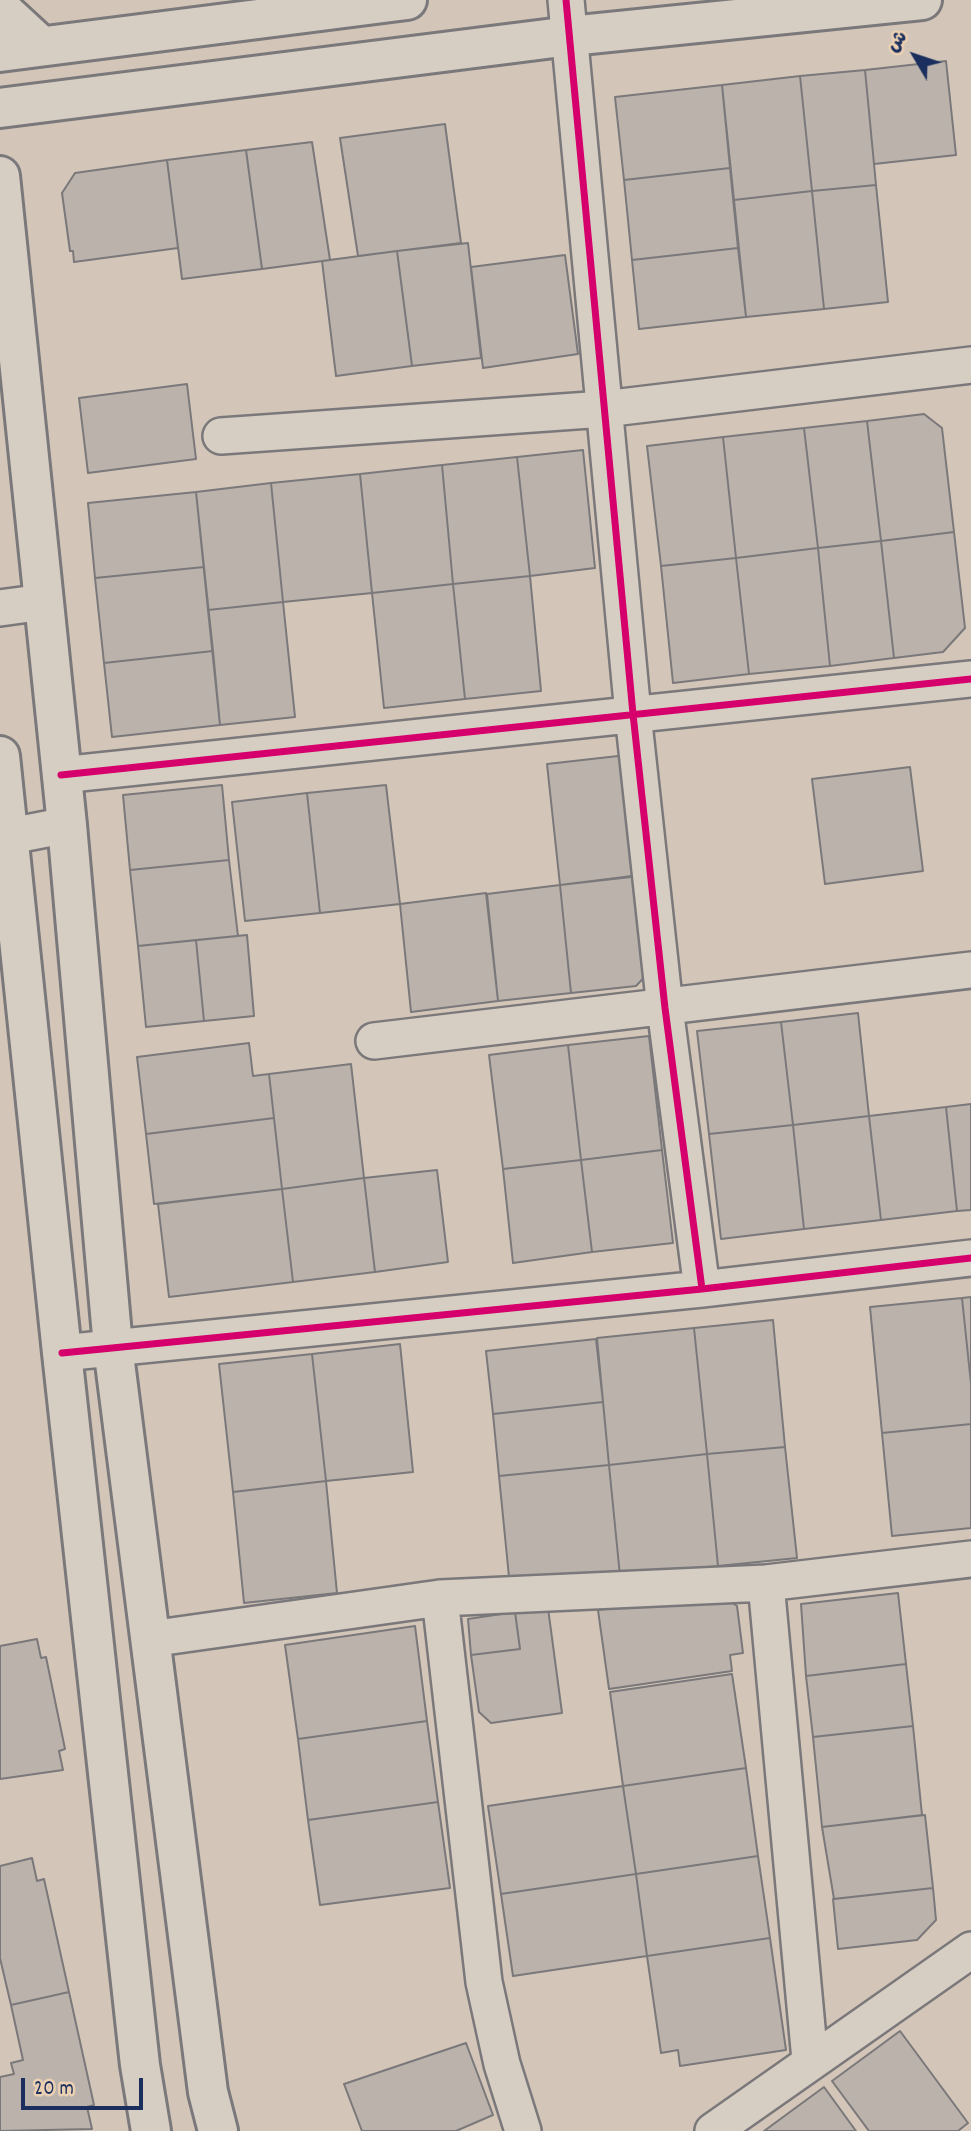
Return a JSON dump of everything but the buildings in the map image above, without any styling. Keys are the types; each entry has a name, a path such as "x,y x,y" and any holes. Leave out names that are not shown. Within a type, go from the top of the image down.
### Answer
{"main road":[{"path":"0,52 407,0"},
{"path":"0,108 568,18 922,0"},
{"path":"0,8 40,45"},
{"path":"0,176 67,825 113,1347 208,2092 218,2131"},
{"path":"0,756 5,837 137,2038 151,2131"}],"street":[{"path":"568,18 633,715 665,1008 702,1289"},
{"path":"221,436 604,409 971,365"},
{"path":"0,608 44,602"},
{"path":"61,775 971,679"},
{"path":"5,837 67,825"},
{"path":"374,1041 971,970"},
{"path":"62,1353 702,1289 971,1258"},
{"path":"150,1639 440,1598 766,1583 971,1559"},
{"path":"766,1583 810,2060"},
{"path":"440,1598 484,1982 502,2064 523,2131"},
{"path":"713,2131 810,2060 971,1950"}],"cycle path":[{"path":"566,0 633,714 665,1008 702,1289"},
{"path":"61,775 971,679"},
{"path":"62,1353 702,1289 971,1258"}]}
